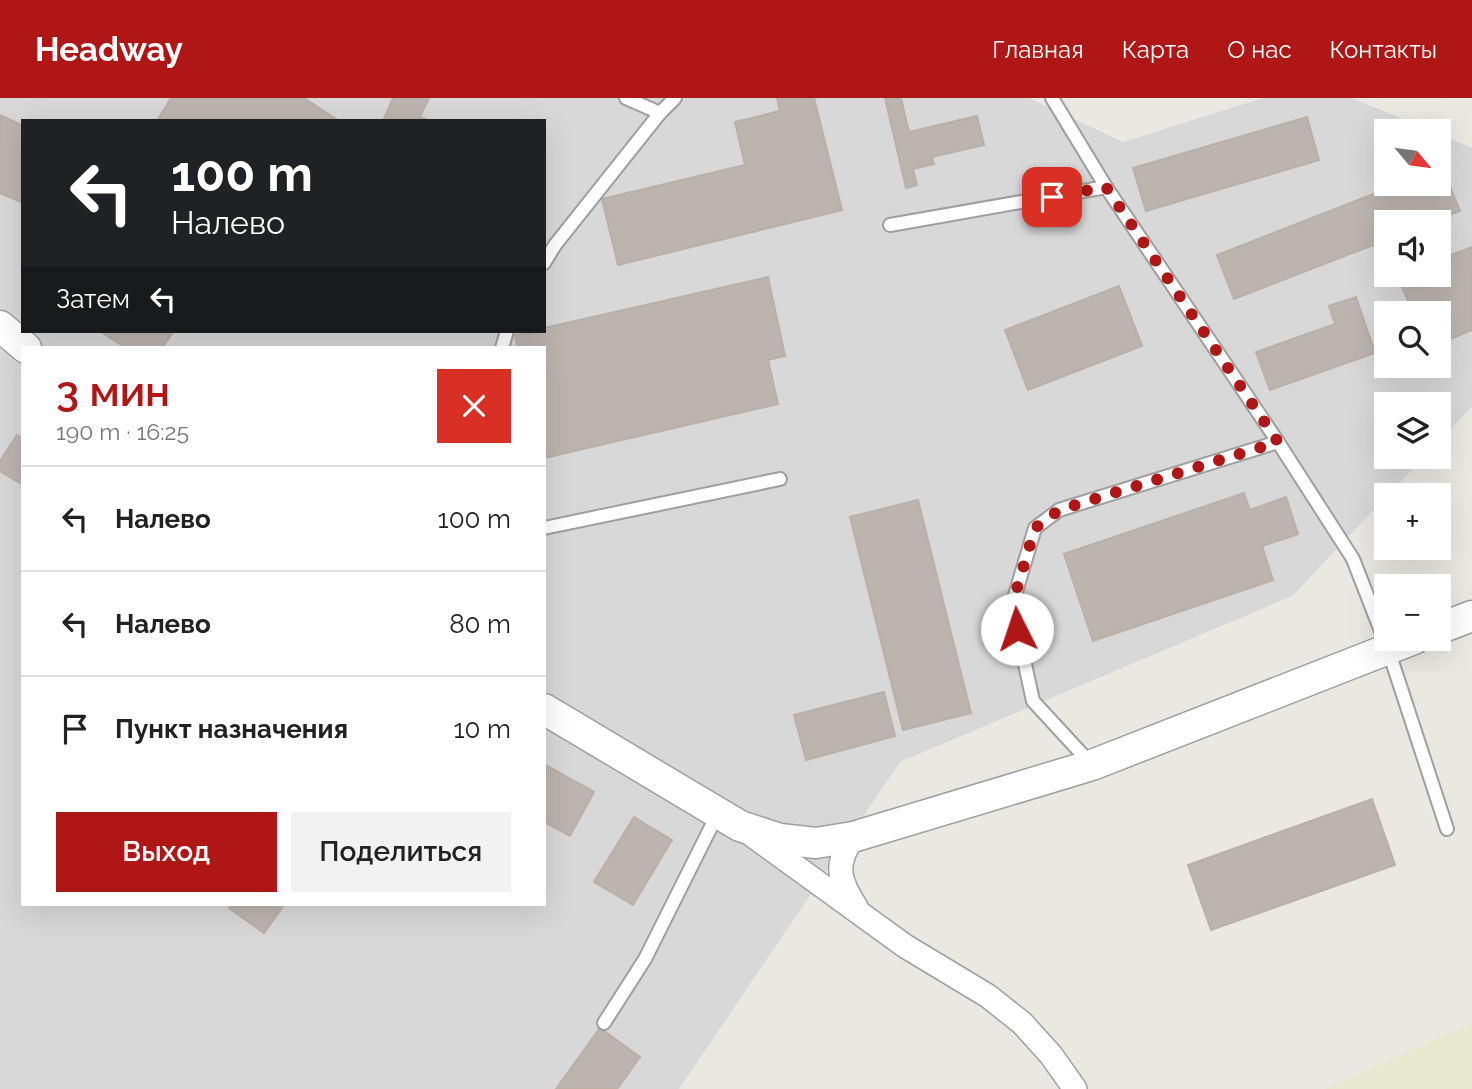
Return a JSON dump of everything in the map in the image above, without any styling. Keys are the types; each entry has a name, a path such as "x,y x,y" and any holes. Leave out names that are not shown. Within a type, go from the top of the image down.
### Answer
{"street":[{"path":"0,326 24,346"},
{"path":"1451,624 1472,616"},
{"path":"729,820 780,839 816,842 853,837 1092,765 1383,651"},
{"path":"546,710 729,820 905,946 988,996 1022,1023 1051,1055 1075,1089"},
{"path":"853,837 844,850 840,869 845,889 862,916"}],"lane":[{"path":"626,98 660,113"},
{"path":"546,260 660,113 676,98"},
{"path":"1052,98 1106,187 1278,442 1374,596"},
{"path":"890,225 1106,187"},
{"path":"1092,765 1033,701 1012,605 1035,528 1059,510 1278,442"},
{"path":"546,528 780,479"},
{"path":"1403,651 1447,829"},
{"path":"604,1023 729,820"}],"shaded area":[{"path":"0,98 1029,98 1123,142 1263,98 1351,98 1403,119 1374,119 1374,196 1451,196 1451,139 1472,148 1472,406 1451,429 1451,392 1374,392 1374,469 1413,469 1399,483 1374,483 1374,510 1292,596 900,762 679,1089 0,1089"}],"green space":[{"path":"1472,1023 1472,1089 1325,1089"}],"building":[{"path":"171,98 304,98 336,119 158,119"},
{"path":"393,98 429,98 420,117 425,119 384,119"},
{"path":"777,98 814,98 842,210 618,265 602,199 745,165 735,122 780,111"},
{"path":"885,98 901,98 909,132 977,116 984,145 932,157 934,164 913,169 917,185 906,188"},
{"path":"0,115 21,125 21,202 0,193"},
{"path":"1307,117 1319,160 1146,211 1133,168"},
{"path":"1451,189 1460,211 1451,214 1451,210 1374,210 1374,245 1234,299 1217,255 1374,194 1374,196 1451,196"},
{"path":"1472,247 1472,330 1451,339 1451,301 1408,301 1402,287 1451,287 1451,255"},
{"path":"768,277 785,356 768,360 778,404 546,458 546,346 518,346 515,335 546,333 546,328"},
{"path":"1119,286 1142,346 1028,390 1005,330"},
{"path":"1356,297 1374,353 1270,390 1256,352 1335,324 1329,306"},
{"path":"103,333 173,333 163,346 123,346"},
{"path":"17,435 21,438 21,484 0,471 0,461"},
{"path":"1244,493 1250,510 1286,497 1298,534 1262,546 1273,580 1093,641 1064,554"},
{"path":"918,500 971,713 903,730 850,517"},
{"path":"884,692 895,736 806,760 794,715"},
{"path":"546,765 594,792 570,836 546,823"},
{"path":"1372,799 1395,865 1211,930 1188,865"},
{"path":"634,817 672,840 633,905 594,882"},
{"path":"230,906 283,906 264,933 229,908"},
{"path":"600,1028 640,1057 617,1089 556,1089"}],"route":[{"path":"1017,629 1012,605 1035,528 1059,510 1278,442 1106,187 1052,197"}]}
